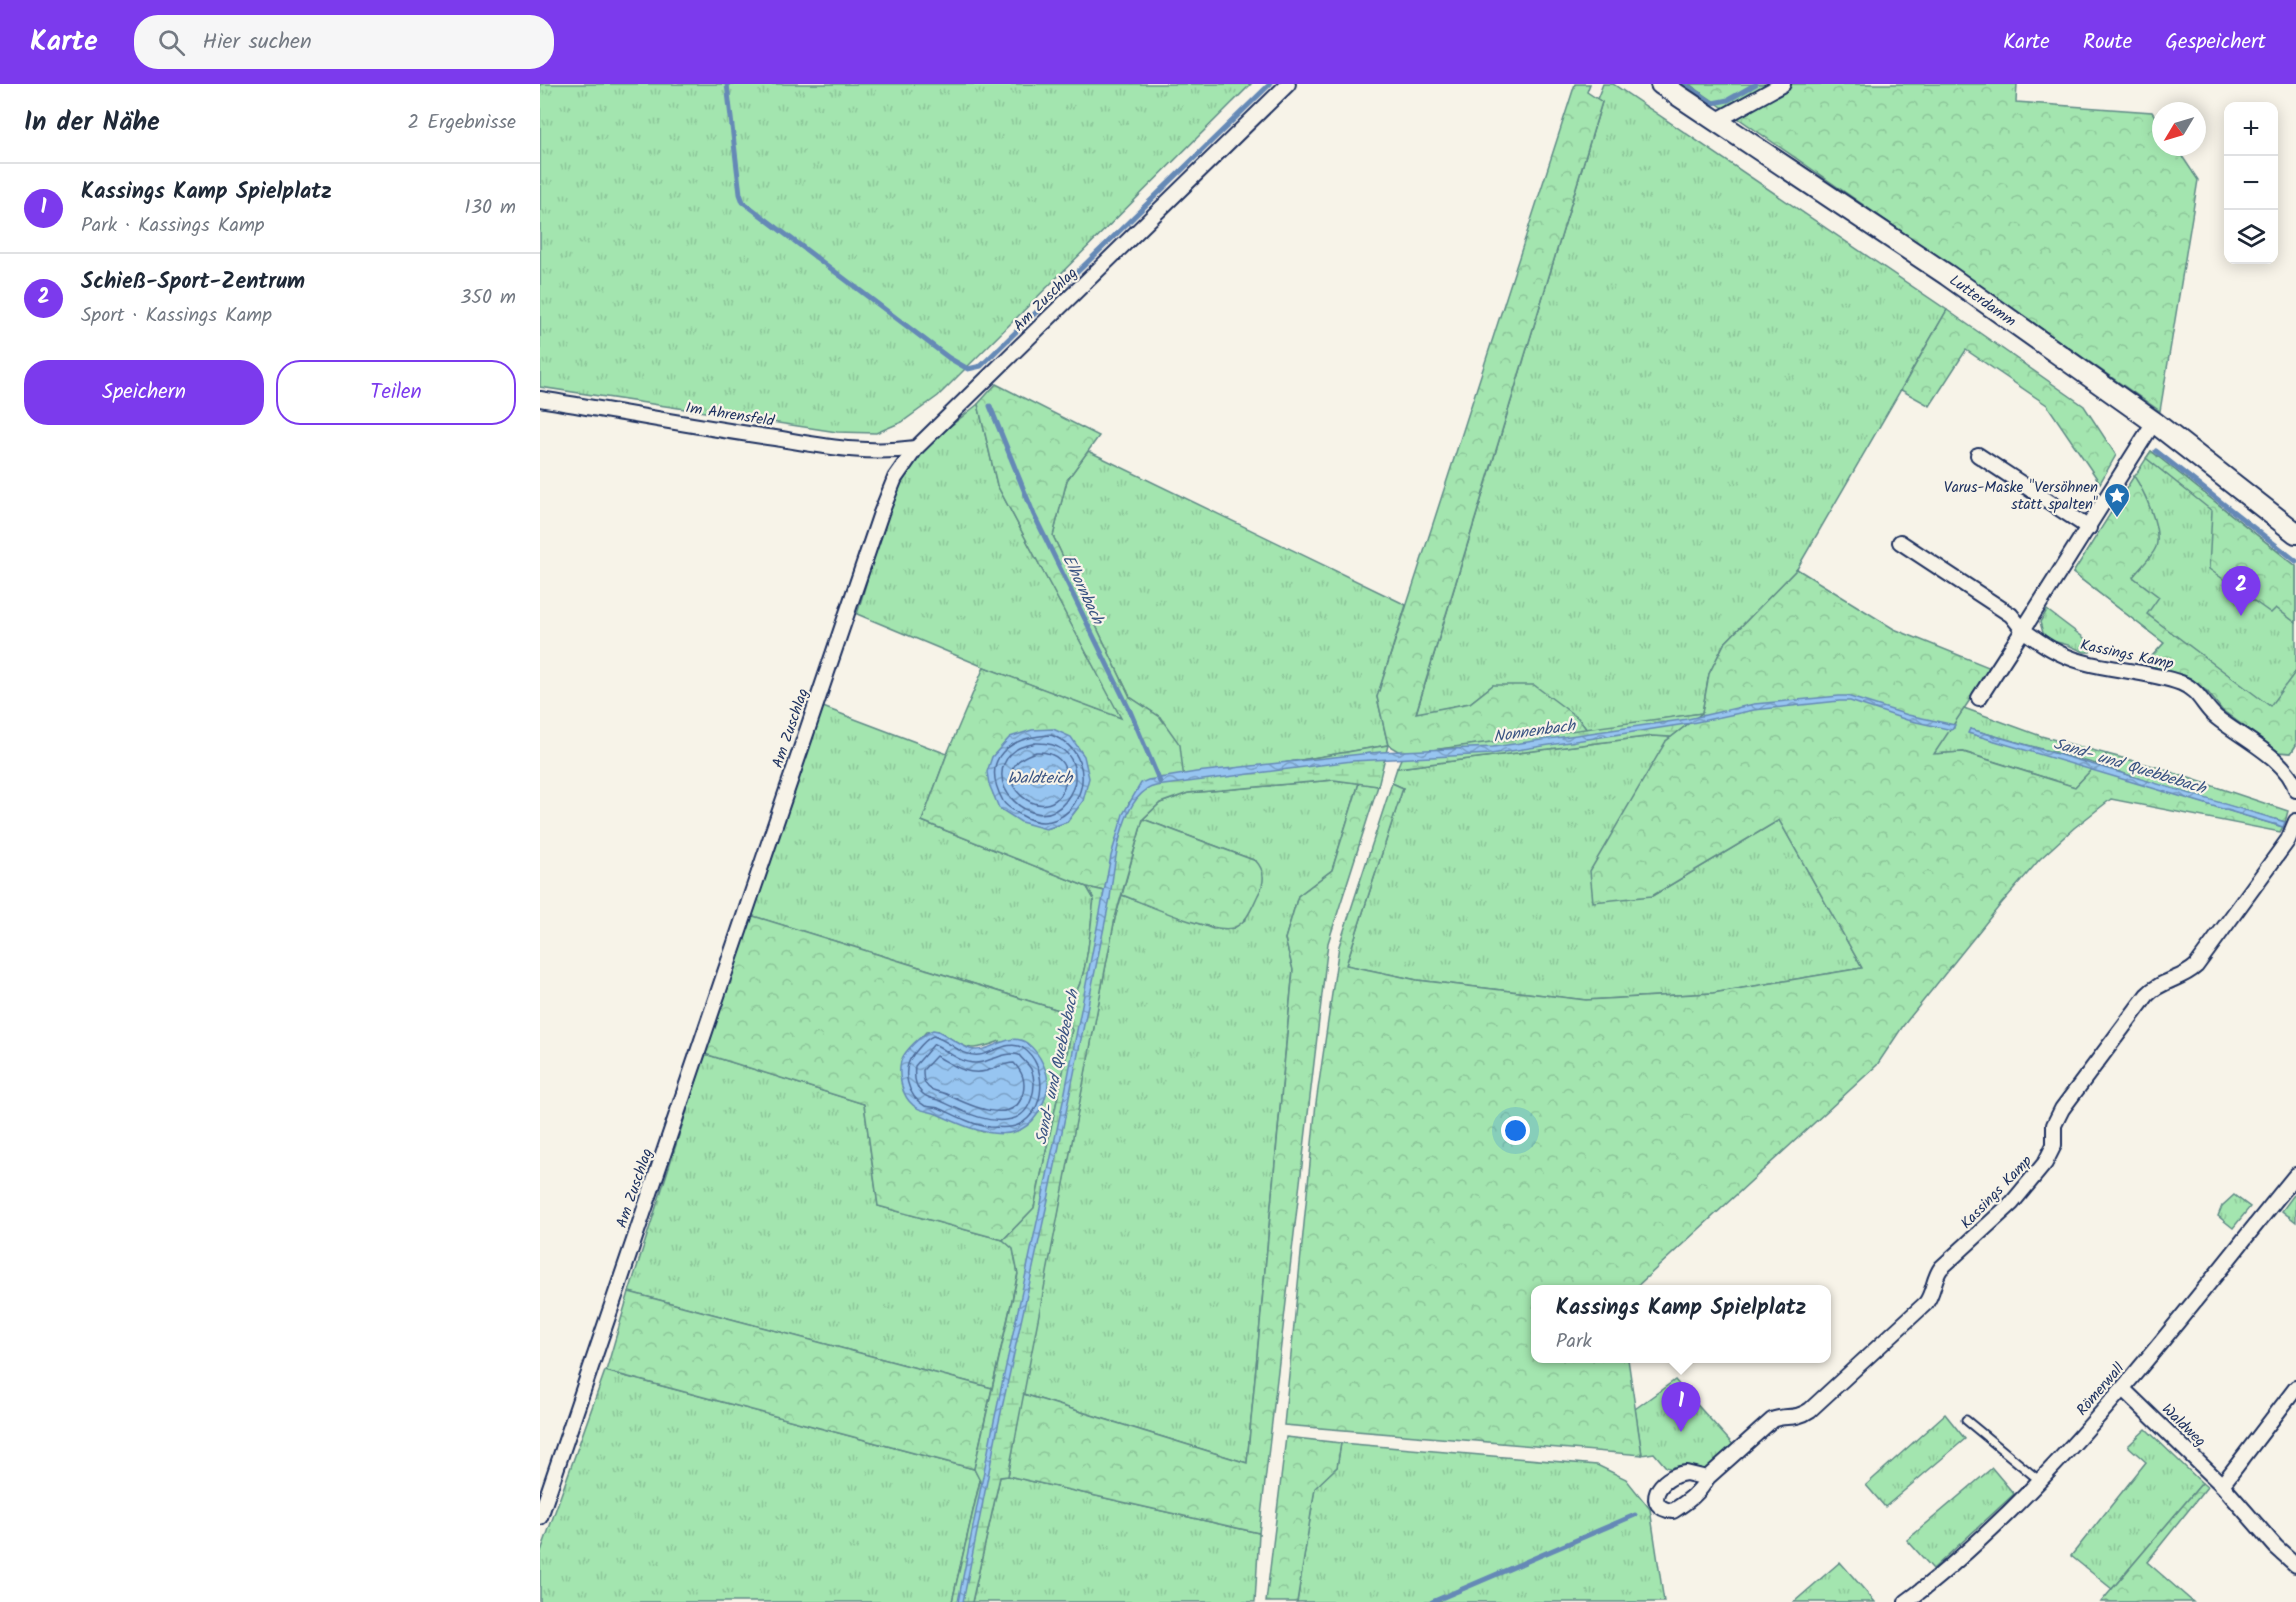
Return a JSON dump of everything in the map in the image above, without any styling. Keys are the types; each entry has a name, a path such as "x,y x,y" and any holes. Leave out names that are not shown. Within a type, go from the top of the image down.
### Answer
{"street":[{"name":"Am Zuschlag","path":"540,1517 881,513 895,478 916,448 1288,84"},
{"name":"Lutterdamm","path":"1661,84 1947,275 2154,422 2296,533"},
{"path":"1716,122 1783,84"},
{"name":"Im Ahrensfeld","path":"540,399 860,451 888,452 916,448"},
{"path":"1979,698 2089,528 2154,422"},
{"path":"1978,455 2089,528"},
{"name":"Kassings Kamp","path":"1900,542 2012,615 2023,630 2051,650 2084,663 2149,674 2190,687 2205,702 2214,716 2262,751 2292,767 2296,790"},
{"name":"Kassings Kamp","path":"1707,1478 1772,1420 1796,1418 1810,1410 1926,1303 1941,1268 2012,1203 2045,1163 2054,1144 2054,1125 2062,1109 2147,995 2159,984 2183,977 2196,966 2288,840 2296,821"},
{"name":"Römerwall","path":"1906,1602 1965,1554 2040,1481 2123,1389 2296,1175"},
{"path":"2222,1485 2296,1388"},
{"name":"Waldweg","path":"2123,1389 2222,1485 2276,1547 2296,1565"}],"lane":[{"path":"1966,1420 2040,1481"}],"green space":[{"path":"540,84 1251,84 938,396 902,422 876,433 837,432 540,387"},
{"path":"1575,84 1590,84 1587,92 1602,102 1416,713 1470,703 1493,685 1534,685 1578,718 1587,730 1403,754 1388,745 1377,697"},
{"path":"1603,84 1613,84 1947,310 1797,569 1724,644 1709,674 1702,713 1587,730 1578,718 1493,685 1470,703 1416,714 1602,102 1597,99"},
{"path":"1689,84 2017,84 2016,102 2152,112 2152,156 2182,156 2198,180 2160,411"},
{"path":"1947,310 2084,406 2116,455 2100,483 2047,405 1966,350 1930,406 1901,390"},
{"path":"996,384 1099,436 1067,480 1053,536 1130,697 1160,717 1180,745 1184,780 1129,803 1105,891 1087,887 922,821 947,754 984,667 1121,718 997,485 978,404","holes":["1083,801 1067,822 1046,829"]},
{"path":"978,404 997,485 1122,719 984,667 857,614 882,529 899,487 922,452"},
{"path":"1088,451 1406,605 1377,697 1388,745 1184,780 1160,717 1130,697 1053,536 1067,480"},
{"path":"2151,451 2296,566 2296,745 2291,753 2279,752 2222,710 2207,691 2185,677 2145,664 2164,643 2073,573"},
{"path":"2151,451 2296,566 2296,623 2276,608 2271,613 2209,569 2212,511 2146,458"},
{"path":"2134,476 2147,500 2157,539 2156,547 2149,559 2133,577 2159,597 2147,614 2270,706 2296,671 2296,745 2291,753 2279,752 2222,710 2207,691 2185,677 2145,664 2164,643 2073,573"},
{"path":"1797,569 1894,629 1991,668 1934,754 1963,752 2075,787 2092,769 2283,827 2280,832 2111,799 2040,859 1903,1026 1877,1065 1638,1285 1531,1285 1531,1363 1629,1363 1642,1455 1284,1425 1316,1103 1339,946 1392,783 1403,788 1346,965 1417,980 1586,1000 1713,993 1862,968 1779,820 1652,896 1593,902 1590,871 1666,741 1702,713 1709,674 1724,644"},
{"path":"2047,610 2092,644 2093,649 2090,652 2084,652 2049,640 2043,633 2040,622"},
{"path":"823,707 947,754 922,821 1087,887 1094,899 1083,975 1071,1001 1062,1011 750,915"},
{"path":"1964,708 2041,736 2107,754 2096,764 1970,729 1969,733 2092,769 2075,787 1964,752 1933,754 1949,729 1954,728 1953,724"},
{"path":"1702,713 1671,737 1653,736 1397,768 1403,754"},
{"path":"1653,736 1671,737 1666,741 1652,896 1779,820 1862,968 1713,993 1586,1000 1417,980 1346,965 1403,788 1392,783 1397,768"},
{"path":"1388,745 1378,786 1334,780 1188,793 1160,803 1143,819 1115,918 1008,1476 1000,1477 972,1602 952,1602 980,1481 974,1469 1018,1274 1013,1249 1003,1240 1034,1208 1072,1030 1062,1011 1078,989 1089,944 1094,899 1087,887 1105,891 1129,803 1145,787"},
{"path":"2107,754 2153,766 2288,811 2285,822 2167,788 2096,764"},
{"path":"1334,780 1359,783 1332,870 1298,896 1285,939 1293,969 1247,1463 1023,1394 1115,918 1122,895 1213,929 1234,928 1246,919 1256,861 1143,819 1160,803 1188,793"},
{"path":"1359,783 1378,786 1328,943 1259,1533 1008,1476 1023,1394 1247,1463 1293,970 1285,939 1298,896 1332,870"},
{"path":"1143,819 1256,861 1263,877 1262,886 1245,919 1238,926 1223,929 1195,923 1122,895"},
{"path":"750,915 1062,1011 1072,1030 1034,1208 1003,1240 878,1206 864,1104 705,1054","holes":["938,1031 962,1045 974,1048 1000,1041 983,1132 935,1113 910,1050 926,1032"]},
{"path":"705,1054 864,1104 878,1206 1003,1240 1013,1248 1018,1273 992,1388 629,1292"},
{"path":"2296,1192 2296,1222 2282,1211"},
{"path":"2234,1195 2250,1207 2233,1228 2218,1216 2222,1206"},
{"path":"629,1292 992,1388 974,1469 606,1371"},
{"path":"605,1371 974,1469 980,1480 952,1602 540,1602 540,1554"},
{"path":"1675,1380 1736,1448 1711,1471 1673,1469 1666,1467 1654,1453 1642,1455 1635,1409"},
{"path":"1945,1414 1965,1439 1885,1507 1866,1485"},
{"path":"2146,1429 2202,1483 2112,1589 2071,1556 2146,1462 2128,1446"},
{"path":"1286,1437 1341,1443 1337,1467 1315,1488 1297,1602 1266,1602"},
{"path":"1341,1443 1597,1465 1626,1479 1650,1509 1664,1602 1297,1602 1315,1487 1337,1467"},
{"path":"1992,1468 2014,1494 1933,1569 1907,1540"},
{"path":"1008,1476 1259,1533 1255,1602 972,1602 1000,1477"},
{"path":"2202,1483 2207,1487 2147,1562 2193,1602 2101,1602"},
{"path":"1840,1562 1875,1602 1794,1602"}],"water":[{"path":"1847,696 1908,715 1955,725 1952,730 1907,720 1850,701 1839,701 1754,710 1692,723 1491,754 1352,761 1156,786 1144,792 1134,802 1121,833 1117,851 1110,898 963,1602 958,1602 993,1426 1065,1092 1111,856 1123,814 1141,783 1196,772 1380,752 1493,747 1688,719 1754,704"},
{"name":"Waldteich","path":"1053,729 1071,737 1084,756 1089,778 1083,801 1067,822 1046,829 1021,822 999,808 989,784 987,772 992,757 1010,737 1032,730"},
{"path":"1970,729 2285,822 2283,827 1968,733"},
{"path":"933,1030 970,1049 984,1049 1013,1039 1032,1047 1046,1071 1048,1085 1039,1111 1029,1124 1017,1131 1002,1134 986,1132 912,1105 902,1087 901,1061 914,1043"}],"waterway":[{"path":"727,84 740,194 743,202 949,358 968,369 981,366 1270,84"},
{"path":"1684,84 1713,103 1728,100 1756,84"},
{"name":"Elhornbach","path":"990,406 1034,515 1130,711 1160,782"},
{"path":"2156,451 2296,561"},
{"path":"1432,1602 1635,1515"}],"place":[{"name":"Varus-Maske \"Versöhnen statt spalten\"","path":"2117,519"},
{"name":"Schieß-Sport-Zentrum","path":"2241,616"},
{"name":"Kassings Kamp Spielplatz","path":"1681,1432"}],"water label":[{"name":"Nonnenbach","path":"1534,730"},
{"name":"Sand- und Quebbebach","path":"2130,765"},
{"name":"Sand- und Quebbebach","path":"1056,1067"}]}
